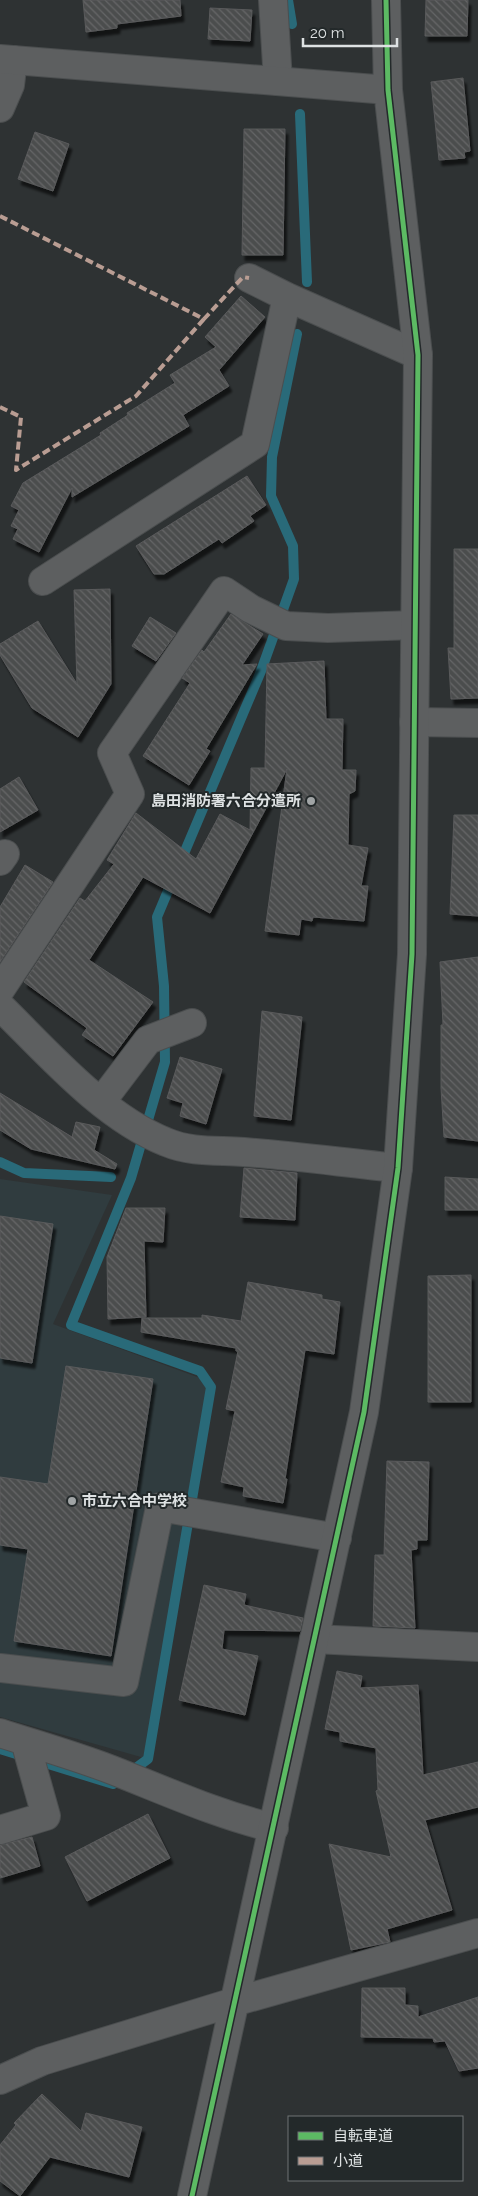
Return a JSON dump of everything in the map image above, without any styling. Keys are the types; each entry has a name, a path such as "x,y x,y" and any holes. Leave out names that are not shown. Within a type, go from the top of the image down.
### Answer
{"street":[{"path":"273,0 278,81"},
{"path":"192,2196 364,1412 398,1168 412,954 418,355 388,90 386,0"},
{"path":"0,108 10,85 7,59 388,90"},
{"path":"249,278 287,297 418,355"},
{"path":"43,581 255,444 287,297"},
{"path":"0,990 130,794 112,753 224,591 251,609 286,626 328,628 415,625"},
{"path":"414,722 478,723"},
{"path":"0,1006 101,1102 116,1114 165,1142 192,1150 242,1152 398,1168"},
{"path":"101,1102 148,1040 189,1024"},
{"path":"0,1668 124,1682 160,1507 337,1538"},
{"path":"314,1639 478,1647"},
{"path":"13,1737 111,1770 182,1799 252,1823 274,1828"},
{"path":"0,1830 46,1816 13,1737"},
{"path":"0,2080 42,2061 234,2002 478,1933"}],"shaded area":[{"path":"0,1179 112,1195 53,1324 208,1381 148,1759 0,1717"}],"building":[{"path":"83,0 180,0 181,16 117,24 117,28 86,32"},
{"path":"426,0 468,0 467,36 425,36"},
{"path":"210,8 252,10 250,41 208,39"},
{"path":"463,78 470,151 464,152 465,158 439,160 431,82"},
{"path":"244,129 285,129 283,255 242,255"},
{"path":"35,132 69,144 53,191 18,179"},
{"path":"241,296 265,317 219,370 229,386 183,415 189,426 72,497 72,488 39,552 13,539 18,529 11,526 19,510 11,506 23,483 101,435 100,433 128,415 127,413 175,383 170,375 216,347 205,337"},
{"path":"247,476 266,505 250,516 254,521 222,543 219,539 164,574 154,574 136,546"},
{"path":"454,549 478,549 478,698 451,699 448,648 454,648"},
{"path":"110,589 111,684 78,737 32,708 0,655 0,644 38,621 77,684 74,590"},
{"path":"231,614 263,634 242,665 257,664 206,749 210,751 189,785 143,756 190,683 182,678 202,650 204,652"},
{"path":"150,617 176,633 156,661 132,646"},
{"path":"324,661 326,719 343,719 342,770 356,770 355,791 349,794 348,845 368,848 361,886 368,886 364,921 313,917 312,921 301,919 299,935 265,931 287,769 210,913 143,877 89,960 153,1002 113,1056 82,1035 87,1028 24,982 80,898 85,901 114,864 107,860 136,813 196,859 220,814 250,830 251,768 265,768 267,664"},
{"path":"19,777 38,810 0,832 0,789"},
{"path":"454,815 478,815 478,916 450,914"},
{"path":"25,865 53,882 0,962 0,907"},
{"path":"478,957 478,1141 444,1137 441,1088 441,1025 443,1025 440,962"},
{"path":"262,1011 302,1017 291,1120 254,1116"},
{"path":"180,1057 222,1069 206,1124 180,1116 183,1103 167,1098"},
{"path":"0,1093 72,1137 76,1122 100,1127 94,1150 117,1164 115,1169 31,1149 0,1130"},
{"path":"244,1168 297,1173 295,1220 240,1217"},
{"path":"445,1177 478,1179 478,1210 445,1210"},
{"path":"126,1208 165,1208 163,1242 144,1241 146,1317 108,1319 107,1257"},
{"path":"0,1216 53,1224 32,1363 0,1358"},
{"path":"471,1275 471,1402 428,1402 428,1276"},
{"path":"248,1282 322,1295 322,1299 340,1302 334,1354 305,1350 283,1503 243,1496 244,1487 221,1482 235,1411 226,1409 238,1351 236,1351 236,1348 141,1332 142,1318 202,1318 202,1315 241,1321"},
{"path":"66,1366 153,1379 111,1656 14,1641 28,1549 0,1545 0,1477 48,1484"},
{"path":"387,1461 429,1462 427,1540 417,1540 417,1549 411,1550 415,1628 373,1626 375,1555 384,1555"},
{"path":"204,1585 246,1594 244,1605 303,1618 300,1631 224,1630 222,1649 258,1656 245,1715 179,1700"},
{"path":"337,1671 362,1676 360,1688 418,1685 423,1775 478,1762 478,1807 425,1820 452,1910 387,1929 390,1942 351,1950 329,1844 391,1857 376,1791 378,1790 376,1748 340,1741 340,1732 325,1729"},
{"path":"148,1814 170,1858 87,1901 65,1857"},
{"path":"32,1837 40,1866 0,1878 0,1845"},
{"path":"362,1988 405,1988 405,2005 418,2006 418,2017 478,1997 478,2068 459,2071 445,2041 434,2042 433,2038 361,2037"},
{"path":"42,2094 81,2131 86,2113 142,2127 129,2177 50,2157 20,2196 0,2181 0,2145 16,2125 14,2123"}],"waterway":[{"path":"288,0 292,24"},
{"path":"300,114 307,282"},
{"path":"180,863 261,671 294,579 293,546 271,496 272,457 297,334"},
{"path":"129,1773 148,1759 211,1387 200,1371 71,1325 131,1178 165,1062 164,986 157,917 173,879"},
{"path":"0,1162 24,1173 111,1177"},
{"path":"0,1749 113,1784 115,1783"}],"marked path":[{"path":"0,216 204,319 243,277 249,278"},
{"path":"0,407 21,417 16,470 136,396 204,319"}],"cycle path":[{"path":"192,2196 364,1412 398,1168 412,954 418,355 388,90 386,0"}],"place":[{"name":"島田消防署六合分遣所","path":"311,801"},
{"name":"市立六合中学校","path":"72,1501"}]}
